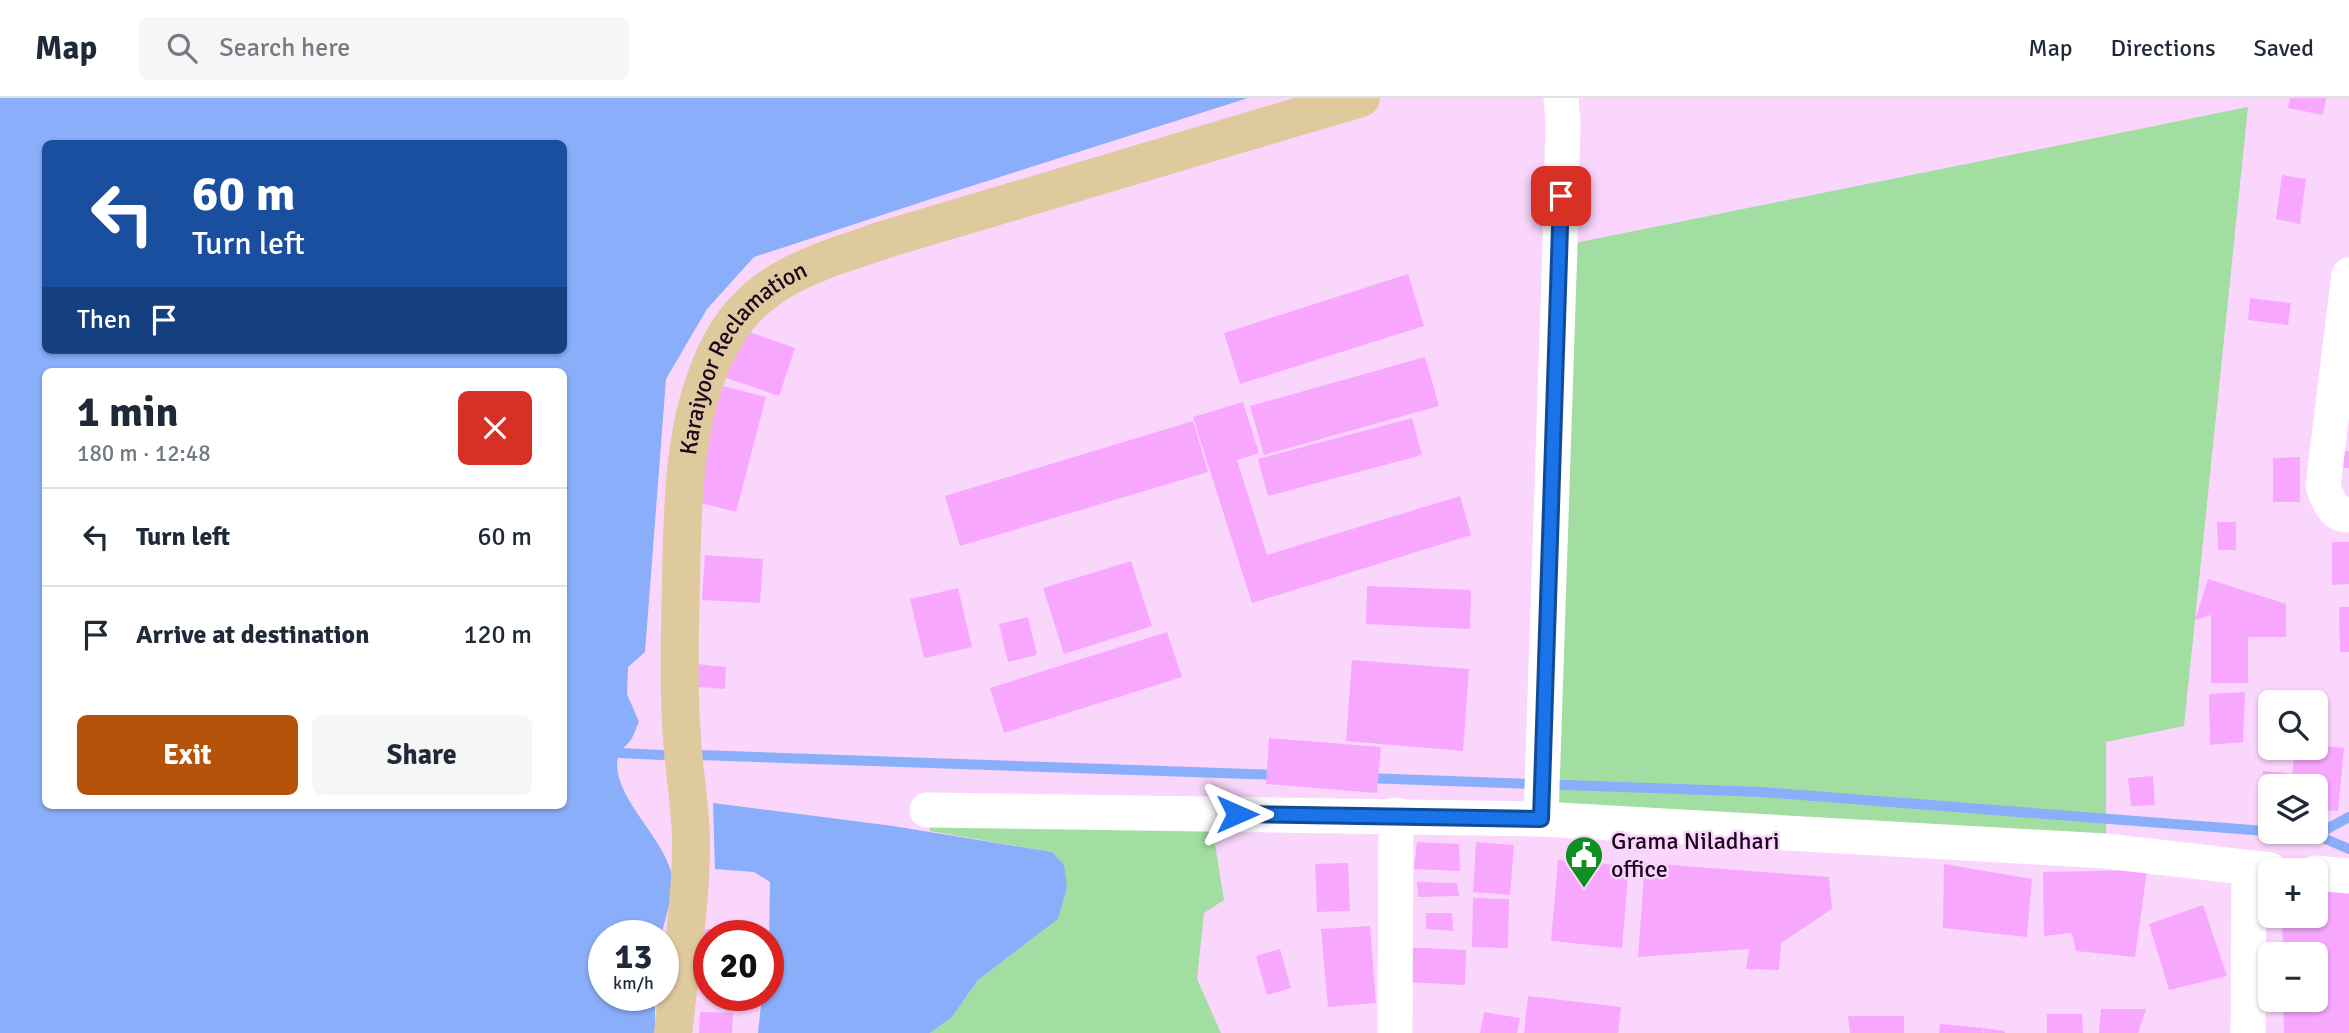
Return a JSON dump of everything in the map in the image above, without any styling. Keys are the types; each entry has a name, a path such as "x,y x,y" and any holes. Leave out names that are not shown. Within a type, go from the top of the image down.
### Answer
{"main road":[{"name":"Karaiyoor Reclamation","path":"673,1033 687,913 691,842 682,737 679,637 683,500 693,426 708,370 728,331 754,300 782,278 821,261 883,240 1361,98"}],"street":[{"path":"1541,819 1560,246 1563,121 1561,98"},
{"path":"2349,275 2323,486 2329,505 2343,515 2349,515"},
{"path":"928,810 1541,819 2106,851 2258,870"},
{"path":"1395,1033 1396,815"},
{"path":"2328,874 2349,876"},
{"path":"2248,1033 2258,897"}],"green space":[{"path":"2248,107 2184,726 2106,742 2106,851 1541,819 1560,246"},
{"path":"927,810 1210,813 1224,900 1204,913 1197,979 1221,1033 930,1033 952,1017 978,980 1058,919 1052,852 930,831"}],"water":[{"path":"0,98 1248,98 754,257 707,309 666,379 645,652 628,667 627,694 639,722 631,739 619,754 617,768 628,798 666,858 671,872 671,896 665,920 588,920 588,1011 655,1011 655,1033 0,1033"},
{"path":"713,803 893,826 1052,852 1064,865 1067,887 1058,919 978,980 952,1017 930,1033 758,1033 760,1011 784,1011 784,920 769,920 770,882 754,872 715,869"}],"building":[{"path":"2290,98 2326,98 2323,115 2288,108"},
{"path":"2282,175 2306,179 2300,224 2276,219"},
{"path":"1408,274 1424,326 1240,384 1224,333"},
{"path":"2250,298 2291,303 2288,325 2248,320"},
{"path":"741,329 795,348 779,396 724,377"},
{"path":"1425,357 1439,406 1264,455 1250,406"},
{"path":"715,384 766,397 736,512 686,499"},
{"path":"1243,402 1259,453 1237,460 1267,555 1460,496 1471,535 1252,603 1193,417"},
{"path":"1412,418 1422,455 1268,496 1258,459"},
{"path":"1193,421 1208,472 960,546 945,496"},
{"path":"2340,451 2349,451 2349,468 2340,468"},
{"path":"2300,457 2300,502 2273,502 2273,458"},
{"path":"2217,522 2236,522 2236,550 2218,550"},
{"path":"2332,542 2349,542 2349,584 2332,585"},
{"path":"705,555 763,559 760,603 702,600"},
{"path":"1131,561 1152,626 1064,654 1043,588"},
{"path":"2208,579 2286,604 2286,637 2248,637 2248,683 2211,683 2211,615 2195,620"},
{"path":"1367,586 1471,590 1470,629 1366,624"},
{"path":"958,588 972,647 924,658 910,599"},
{"path":"2339,607 2349,607 2349,652 2340,652"},
{"path":"1028,617 1037,655 1008,662 999,624"},
{"path":"1167,632 1182,677 1004,733 990,688"},
{"path":"1352,660 1469,669 1463,751 1346,741"},
{"path":"688,663 726,667 725,689 686,686"},
{"path":"2245,692 2243,742 2210,745 2209,694"},
{"path":"1269,738 1381,747 1377,793 1266,784"},
{"path":"2328,746 2344,748 2338,811 2328,810 2328,774 2292,774 2294,760 2328,760"},
{"path":"2263,771 2287,774 2263,774"},
{"path":"2153,776 2155,805 2131,806 2128,778"},
{"path":"1417,842 1459,844 1460,871 1414,869"},
{"path":"1476,842 1514,845 1510,895 1473,892"},
{"path":"1558,860 1629,866 1622,948 1551,941"},
{"path":"1348,863 1350,911 1317,912 1315,864"},
{"path":"1645,863 1829,877 1832,909 1781,943 1779,970 1746,969 1749,949 1638,957"},
{"path":"1944,864 2032,879 2027,937 1943,928"},
{"path":"2147,870 2135,957 2076,951 2072,933 2044,936 2043,872"},
{"path":"1417,882 1457,883 1459,896 1418,897"},
{"path":"2349,889 2349,1033 2284,1033 2283,1012 2328,1012 2328,942 2283,942 2282,928 2328,928 2328,890"},
{"path":"1473,898 1509,899 1508,948 1472,947"},
{"path":"2203,905 2227,976 2169,990 2149,924"},
{"path":"1426,913 1452,913 1453,931 1426,929"},
{"path":"1370,926 1376,1003 1328,1007 1321,929"},
{"path":"692,928 693,951 691,951"},
{"path":"1404,947 1466,950 1465,985 1403,982"},
{"path":"1280,949 1291,988 1267,995 1256,956"},
{"path":"1528,996 1621,1007 1618,1033 1524,1033"},
{"path":"2101,1009 2146,1009 2138,1033 2099,1033"},
{"path":"700,1012 733,1013 732,1033 699,1033"},
{"path":"1484,1012 1520,1018 1517,1033 1480,1033"},
{"path":"2047,1014 2082,1014 2083,1033 2047,1033"},
{"path":"1848,1016 1904,1016 1904,1033 1850,1033"},
{"path":"1940,1024 1984,1028 1983,1033 1939,1033"},
{"path":"1984,1028 2005,1031 2005,1033 1984,1033"}],"waterway":[{"path":"619,753 662,755"},
{"path":"700,755 1280,775"},
{"path":"1366,778 1762,792 2316,835 2349,849"},
{"path":"2328,828 2349,817"}],"place":[{"name":"Grama Niladhari office","path":"1584,889"}],"route":[{"path":"1237,814 1541,819 1561,196"}]}
